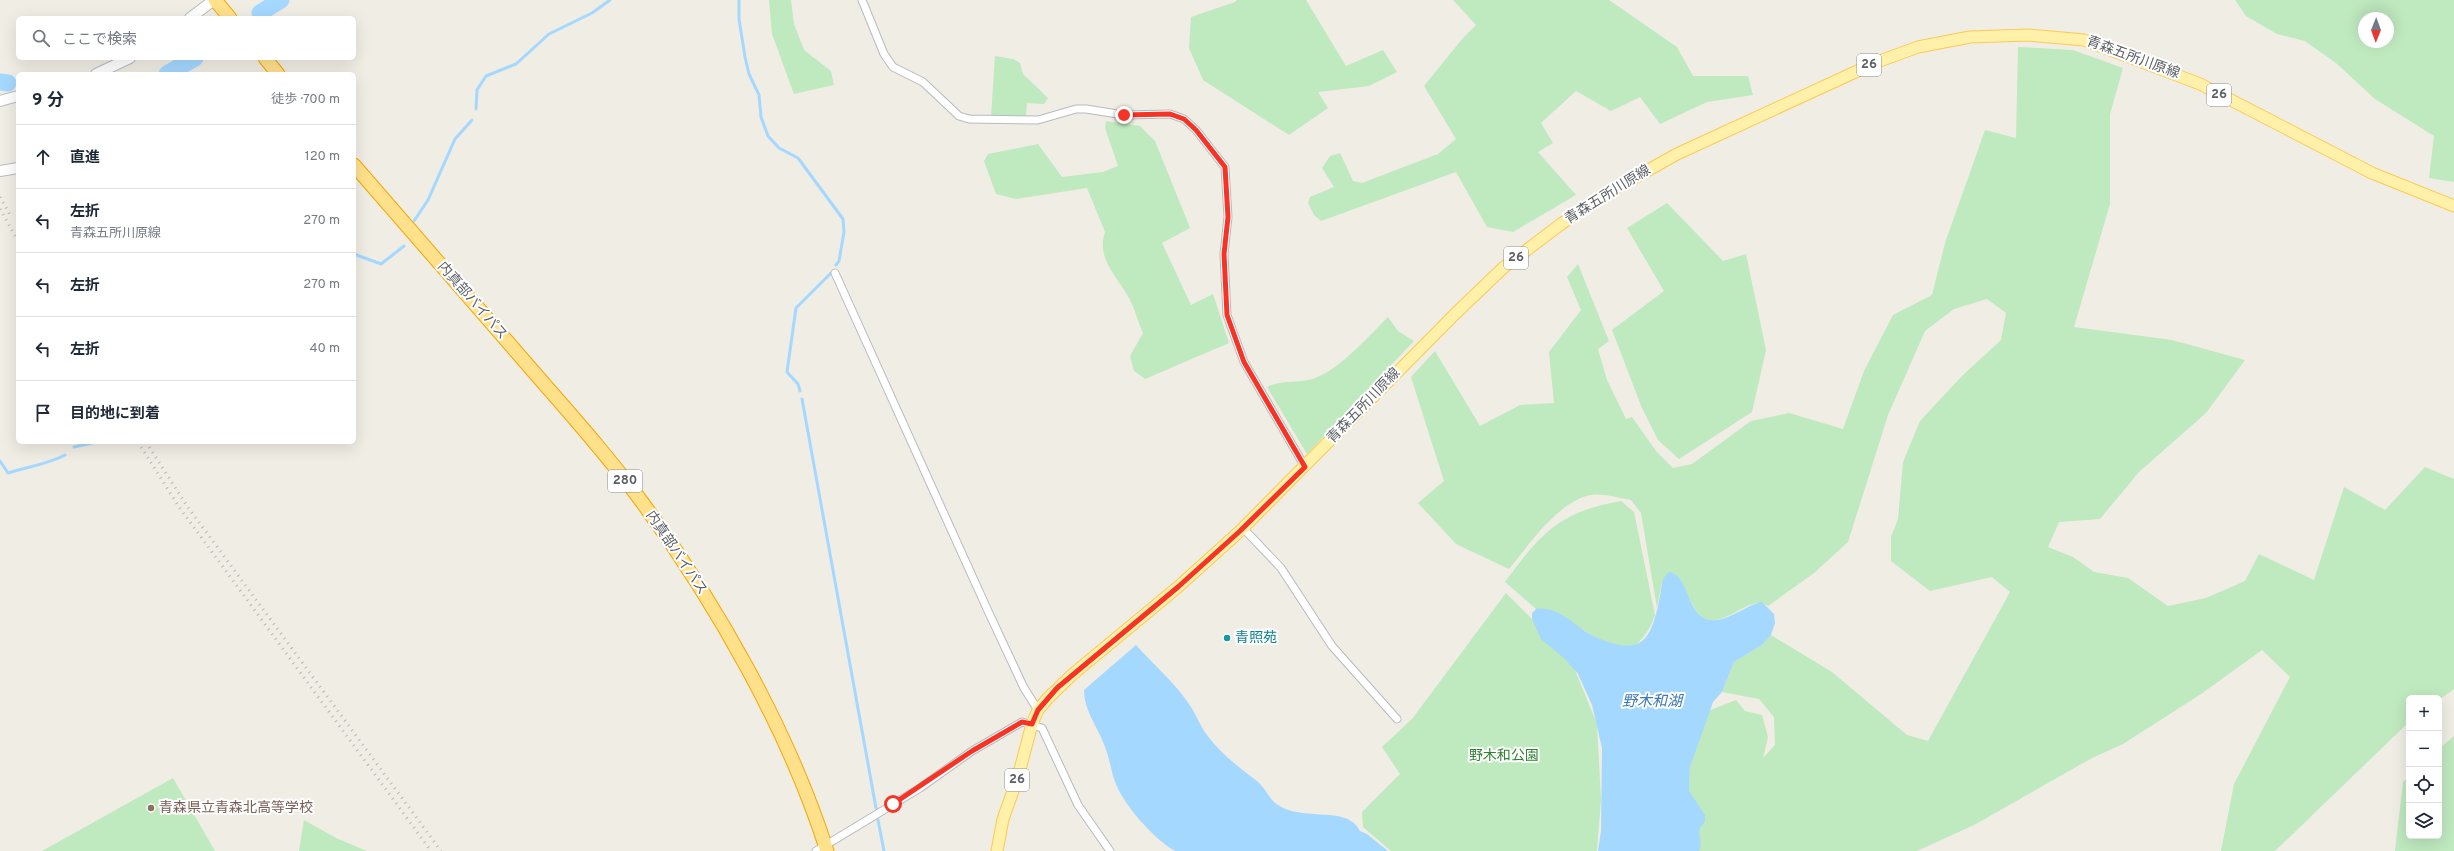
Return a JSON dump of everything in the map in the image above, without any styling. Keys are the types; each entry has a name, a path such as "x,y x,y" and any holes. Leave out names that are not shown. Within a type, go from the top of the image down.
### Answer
{"highway":[{"path":"215,0 228,16"},
{"path":"267,60 276,72"},
{"name":"内真部バイパス","path":"356,167 601,450 641,501 676,551 743,662 788,751 823,849"}],"main road":[{"path":"193,16 215,0"},
{"name":"青森五所川原線","path":"997,851 1003,819 1018,777 1032,724 1038,710 1073,674 1178,587 1244,528 1456,313 1503,268 1556,228 1611,190 1677,154 1877,62 1918,47 1946,40 1999,34 2053,36 2084,40 2200,84 2372,173 2454,206"},
{"path":"100,72 126,60"},
{"path":"0,101 16,97"},
{"path":"0,171 16,168"}],"street":[{"path":"862,0 884,54 894,67 923,82 959,116 969,119 1038,120 1076,109 1086,109 1124,115 1170,114 1184,119 1196,130 1225,167 1228,217 1224,254 1227,315 1244,362 1305,467"},
{"path":"835,273 988,611 1024,688 1038,710"},
{"path":"1244,528 1281,568 1332,646 1397,719"},
{"path":"823,849 920,788 972,751 1022,722 1042,728 1078,805 1110,851"}],"green space":[{"path":"769,0 791,0 794,24 804,50 831,71 834,85 794,94 772,34"},
{"path":"1237,0 1306,0 1346,66 1383,50 1397,72 1369,86 1318,92 1328,108 1289,135 1203,80 1189,48 1191,17"},
{"path":"1453,0 1609,0 1677,47 1693,76 1748,76 1753,95 1707,102 1660,124 1640,97 1611,111 1576,91 1541,123 1553,143 1538,152 1576,195 1513,232 1487,227 1456,172 1321,221 1314,215 1308,203 1310,197 1334,187 1322,168 1330,156 1340,153 1353,181 1362,183 1438,154 1456,139 1424,86 1463,38 1476,25"},
{"path":"2235,0 2454,0 2454,182 2429,178 2434,136 2375,99 2336,63 2305,41 2277,34 2246,16"},
{"path":"2018,47 2073,50 2123,68 2110,114 2110,204 2074,327 2172,340 2245,360 2206,413 2139,472 2100,519 2059,522 2048,547 2073,557 2094,572 2128,578 2168,606 2206,598 2245,581 2259,554 2314,580 2344,487 2385,510 2425,467 2454,479 2454,689 2442,698 2442,695 2406,695 2406,725 2275,851 2221,851 2234,784 2290,677 2262,650 2201,694 2123,744 2092,758 1974,825 1917,851 1697,851 1691,795 1689,791 1690,759 1708,711 1736,700 1745,711 1762,715 1768,737 1763,758 1775,745 1774,717 1759,699 1722,692 1734,662 1762,645 1771,635 1832,672 1907,735 1928,741 2010,592 1992,577 1930,591 1891,561 1891,537 1898,519 1903,462 1920,421 1962,376 2001,340 2006,313 1987,299 1954,309 1925,331 1888,415 1848,542 1814,573 1768,606 1754,604 1718,620 1711,620 1702,617 1698,614 1684,593 1662,582 1657,608 1641,513 1631,500 1600,495 1591,495 1579,499 1567,506 1545,525 1509,569 1456,544 1418,503 1444,481 1411,377 1435,351 1480,426 1520,405 1554,403 1549,352 1581,310 1567,277 1578,264 1609,341 1598,349 1607,380 1626,419 1632,417 1656,451 1673,468 1692,464 1751,421 1789,413 1843,429 1864,371 1893,315 1932,295 1945,243 1985,130 2016,138"},
{"path":"995,56 1013,59 1020,63 1023,74 1048,98 1044,104 1027,103 1026,117 991,116"},
{"path":"1106,121 1140,126 1155,141 1190,228 1162,243 1191,305 1213,294 1229,343 1145,379 1134,371 1130,356 1143,333 1129,298 1105,259 1103,242 1105,232 1087,188 1016,199 996,194 984,161 988,154 1038,144 1062,177 1103,172 1118,166 1105,128"},
{"path":"1667,203 1723,261 1746,254 1766,350 1752,412 1679,459 1658,440 1642,408 1612,330 1664,291 1627,228"},
{"path":"1388,317 1398,331 1414,341 1307,454 1267,387 1279,383 1309,380 1325,374 1354,351"},
{"path":"1621,501 1634,512 1655,615 1642,639 1621,657 1584,630 1536,609 1505,582 1530,550 1553,527 1582,511"},
{"name":"野木和公園","path":"1506,593 1532,619 1575,670 1597,724 1601,800 1597,851 1391,851 1363,827 1362,812 1400,774 1382,747 1412,719"},
{"path":"2454,736 2454,851 2395,851 2403,782 2406,779 2406,839 2442,839 2442,746"},
{"name":"青森県立青森北高等学校","path":"173,778 215,851 42,851"},
{"path":"304,820 336,838 367,851 299,851"}],"water":[{"name":"野木和湖","path":"1670,572 1676,575 1684,585 1696,611 1708,620 1723,619 1762,602 1774,614 1775,623 1771,635 1762,645 1734,662 1722,692 1713,702 1690,766 1689,791 1705,815 1705,821 1699,830 1701,846 1699,851 1598,851 1601,831 1602,748 1592,705 1578,674 1565,659 1541,639 1532,619 1532,613 1536,609 1552,610 1567,618 1595,637 1624,646 1634,645 1642,641 1653,625 1663,579"},
{"path":"1136,645 1171,681 1183,696 1212,742 1258,782 1275,803 1288,810 1300,813 1346,818 1354,823 1360,831 1367,834 1388,851 1175,851 1158,838 1131,810 1118,789 1102,740 1086,705 1084,690"}],"waterway":[{"path":"260,13 281,0"},
{"path":"476,109 477,90 486,76 516,64 549,34 592,13 610,0"},
{"path":"739,0 739,19 745,57 749,74 759,95 761,117 768,136 779,148 798,158 843,219 844,232 839,261 836,265"},
{"path":"170,72 192,60"},
{"path":"0,82 8,83"},
{"path":"414,221 428,200 455,139 472,120"},
{"path":"356,255 381,264 404,246"},
{"path":"800,391 798,384 787,372 796,308 831,273"},
{"path":"802,399 876,808"},
{"path":"74,447 87,444"},
{"path":"0,461 8,473 44,463 65,455"},
{"path":"878,820 884,851"}],"railway":[{"path":"0,197 10,215"},
{"path":"0,209 16,237"},
{"path":"139,444 179,507 431,851"},
{"path":"147,444 187,506 441,851"}],"place":[{"name":"青照苑","path":"1227,638"},
{"name":"青森県立青森北高等学校","path":"151,808"}],"route":[{"path":"893,804 920,788 972,751 1022,722 1032,724 1038,710 1057,688 1178,587 1240,531 1305,467 1258,383 1244,362 1227,315 1225,299 1224,254 1228,217 1225,167 1218,156 1196,130 1184,119 1170,114 1124,115"}]}
